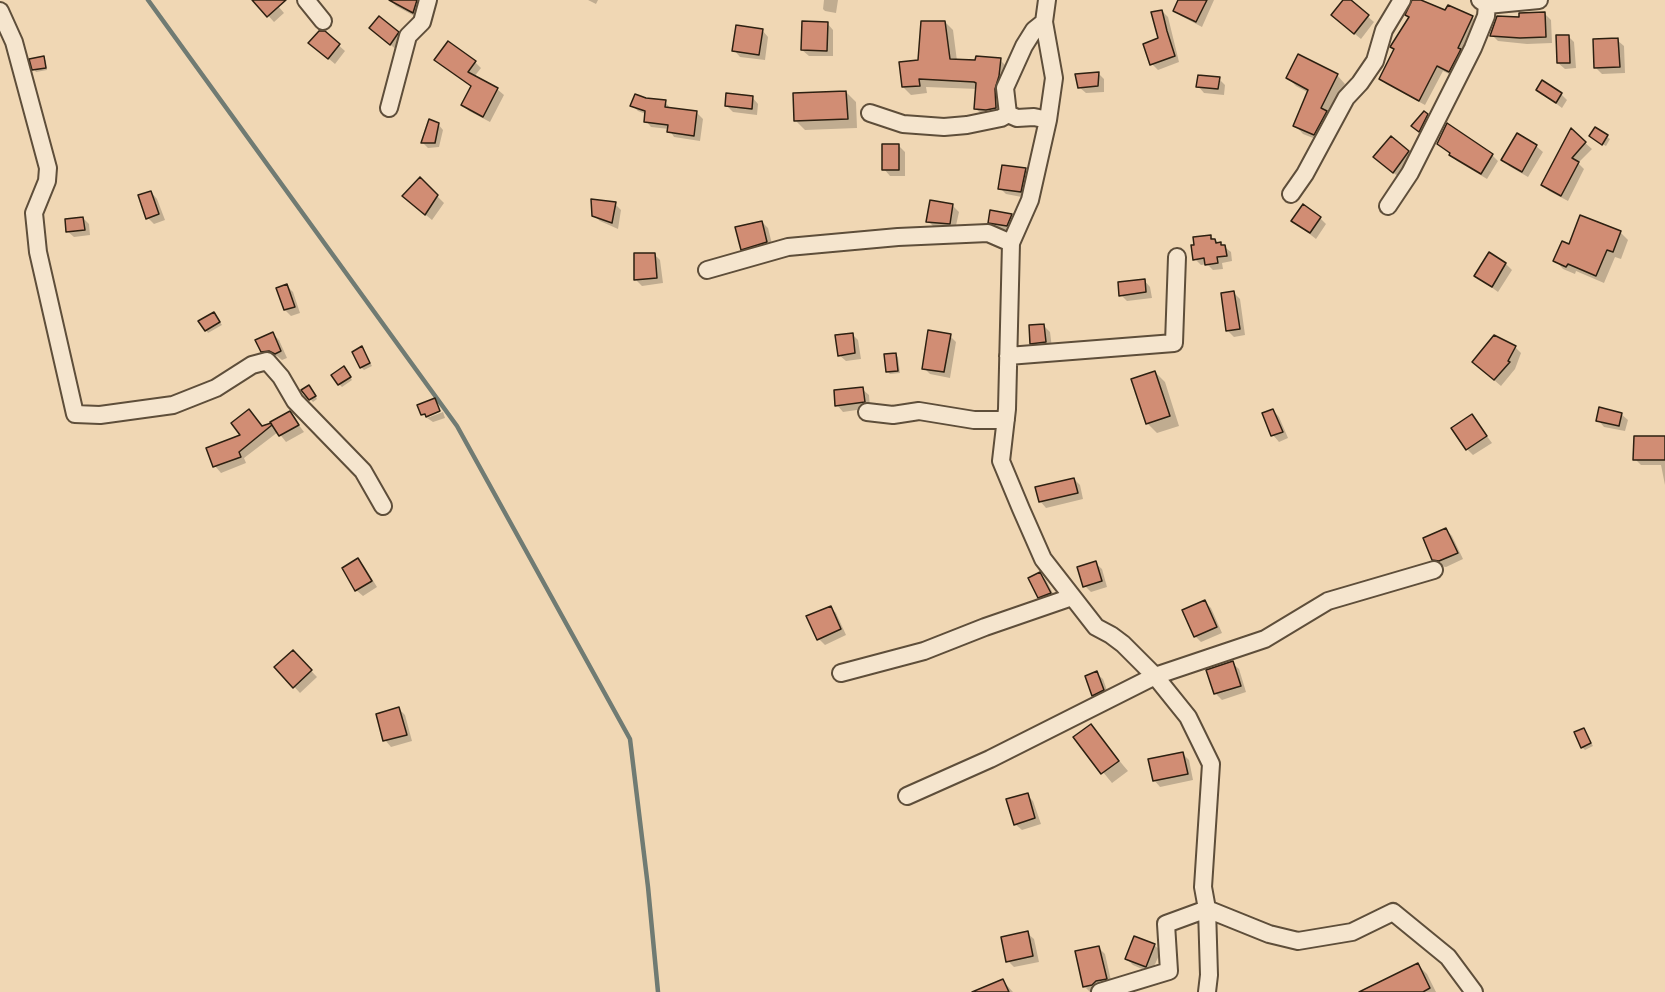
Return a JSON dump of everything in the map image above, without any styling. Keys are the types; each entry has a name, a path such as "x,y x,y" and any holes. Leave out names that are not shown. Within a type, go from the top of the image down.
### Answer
{"street":[{"path":"306,0 323,21"},
{"path":"389,108 408,36 422,22 428,0"},
{"path":"1047,0 1044,22 1054,78 1048,120 1030,200 1011,243 1006,420 1001,461 1043,559 1096,627 1112,634 1155,676 1188,717 1211,764 1203,887 1207,909 1209,975 1207,992"},
{"path":"1291,194 1305,174 1346,98 1375,61 1384,30 1402,0"},
{"path":"1388,206 1410,173 1473,48 1486,16 1483,2 1539,0"},
{"path":"0,11 14,42 48,168 47,181 34,213 38,252 75,414 100,415 173,405 216,388 252,365 267,361 281,377 295,401 363,471 382,506"},
{"path":"1008,114 1005,88 1024,46 1034,30 1044,22"},
{"path":"870,113 903,124 944,127 967,125 1001,118 1008,114"},
{"path":"1008,114 1017,118 1034,117 1048,120"},
{"path":"707,270 788,247 898,237 988,233 1011,243"},
{"path":"1008,356 1174,344 1178,257"},
{"path":"867,412 893,415 919,411 974,420 1006,420"},
{"path":"908,796 990,759 1155,676 1266,639 1329,601 1434,570"},
{"path":"841,674 924,651 1072,597"},
{"path":"1100,992 1169,971 1166,924 1207,909 1269,934 1298,940 1352,932 1393,912 1448,957 1474,992"}],"building":[{"path":"252,0 286,0 267,17"},
{"path":"389,0 417,0 413,13"},
{"path":"1178,0 1207,0 1196,22 1173,11"},
{"path":"1343,0 1351,0 1369,15 1354,34 1331,15"},
{"path":"1412,0 1421,0 1445,10 1448,5 1473,16 1458,48 1461,49 1449,72 1437,66 1419,101 1379,79 1394,49 1390,47 1409,17 1405,15"},
{"path":"1162,10 1175,56 1150,65 1143,44 1158,38 1151,12"},
{"path":"1545,12 1546,37 1490,36 1497,16 1519,17 1519,13"},
{"path":"379,16 399,32 390,45 369,28"},
{"path":"802,21 828,22 827,51 801,50"},
{"path":"921,21 945,21 950,59 975,60 976,56 1001,58 995,89 996,108 974,109 976,83 974,82 919,79 920,86 902,87 899,62 918,60"},
{"path":"736,25 763,29 759,55 732,51"},
{"path":"319,31 325,31 340,44 328,59 308,43"},
{"path":"1556,35 1569,35 1570,63 1557,63"},
{"path":"1618,38 1620,67 1594,68 1593,39"},
{"path":"448,41 476,61 468,72 498,88 483,117 461,105 471,86 434,60"},
{"path":"1298,54 1338,74 1321,108 1327,111 1314,135 1293,126 1308,90 1286,78"},
{"path":"44,56 46,68 32,70 29,59"},
{"path":"1099,72 1098,86 1078,88 1075,74"},
{"path":"1198,75 1220,77 1218,89 1196,87"},
{"path":"1542,80 1562,93 1556,103 1536,90"},
{"path":"846,91 848,119 794,121 793,93"},
{"path":"726,93 753,96 752,109 725,106"},
{"path":"635,94 646,98 666,100 665,107 697,111 694,136 667,132 668,125 644,122 645,111 630,106"},
{"path":"1424,111 1428,114 1419,132 1411,126"},
{"path":"429,119 439,123 435,143 421,143"},
{"path":"1447,123 1493,154 1481,174 1449,155 1450,153 1437,144"},
{"path":"1595,127 1608,135 1602,145 1589,136"},
{"path":"1571,128 1586,142 1572,158 1579,162 1561,196 1541,185"},
{"path":"1517,133 1537,145 1522,172 1501,160"},
{"path":"1391,136 1409,151 1393,173 1373,157"},
{"path":"882,144 899,144 899,170 882,170"},
{"path":"1002,165 1026,168 1021,192 998,189"},
{"path":"420,177 438,195 425,215 402,196"},
{"path":"151,191 159,214 146,219 138,195"},
{"path":"591,199 616,202 612,223 592,216"},
{"path":"930,200 953,204 950,224 926,222"},
{"path":"1303,204 1321,217 1310,233 1291,221"},
{"path":"990,210 1012,214 1007,226 988,223"},
{"path":"1580,215 1621,231 1613,252 1607,250 1596,276 1568,264 1566,267 1553,261 1562,241 1569,244"},
{"path":"83,217 85,230 66,232 65,219"},
{"path":"762,221 767,242 741,250 735,227"},
{"path":"1211,235 1211,239 1215,239 1216,243 1221,242 1221,245 1225,245 1227,256 1217,257 1218,263 1205,265 1204,258 1193,260 1191,245 1194,245 1193,237"},
{"path":"1489,252 1506,263 1492,287 1474,276"},
{"path":"634,253 655,253 657,278 634,280"},
{"path":"1145,279 1146,292 1119,296 1118,282"},
{"path":"287,284 295,307 284,310 276,288"},
{"path":"1234,291 1240,329 1226,331 1221,293"},
{"path":"214,312 220,322 205,331 198,321"},
{"path":"1044,324 1046,342 1030,344 1029,325"},
{"path":"928,330 951,334 944,372 922,369"},
{"path":"273,332 281,351 275,354 269,351 261,352 255,340"},
{"path":"853,333 855,353 838,356 835,335"},
{"path":"1494,335 1516,346 1508,361 1510,362 1494,380 1472,362"},
{"path":"362,346 370,363 360,368 352,352"},
{"path":"896,353 898,371 886,372 884,354"},
{"path":"344,366 351,377 338,385 331,375"},
{"path":"1155,371 1170,416 1146,424 1131,379"},
{"path":"309,385 316,396 309,400 301,390"},
{"path":"863,387 865,402 835,406 834,390"},
{"path":"435,398 440,411 426,417 425,414 421,415 417,405"},
{"path":"1599,407 1622,413 1619,426 1596,421"},
{"path":"249,409 262,426 271,423 272,425 239,452 241,457 213,467 206,448 240,435 231,423"},
{"path":"1273,409 1283,432 1271,436 1262,413"},
{"path":"290,411 299,425 279,436 270,422"},
{"path":"1472,414 1487,436 1466,450 1451,428"},
{"path":"1634,436 1665,436 1665,460 1633,460"},
{"path":"1074,478 1078,493 1039,502 1035,487"},
{"path":"1446,528 1458,553 1439,561 1432,560 1423,538"},
{"path":"358,558 372,581 355,591 342,568"},
{"path":"1096,561 1102,581 1083,587 1077,567"},
{"path":"1040,572 1051,593 1038,598 1028,578"},
{"path":"1205,600 1217,627 1194,637 1182,610"},
{"path":"831,606 841,629 817,640 806,616"},
{"path":"293,650 312,670 293,688 274,667"},
{"path":"1233,661 1241,686 1214,694 1206,670"},
{"path":"1097,671 1104,690 1092,696 1085,676"},
{"path":"399,707 407,735 383,741 376,714"},
{"path":"1091,724 1119,761 1101,774 1073,737"},
{"path":"1584,728 1591,743 1581,748 1574,732"},
{"path":"1183,752 1188,774 1153,781 1148,759"},
{"path":"1028,793 1035,818 1014,825 1006,799"},
{"path":"1028,931 1033,956 1006,962 1001,937"},
{"path":"1134,936 1155,944 1146,967 1125,959"},
{"path":"1099,946 1107,979 1083,987 1075,951"},
{"path":"1418,963 1430,988 1423,992 1359,992"},
{"path":"1003,979 1009,992 972,992"}],"waterway":[{"path":"148,0 457,426 630,739 658,992"}]}
